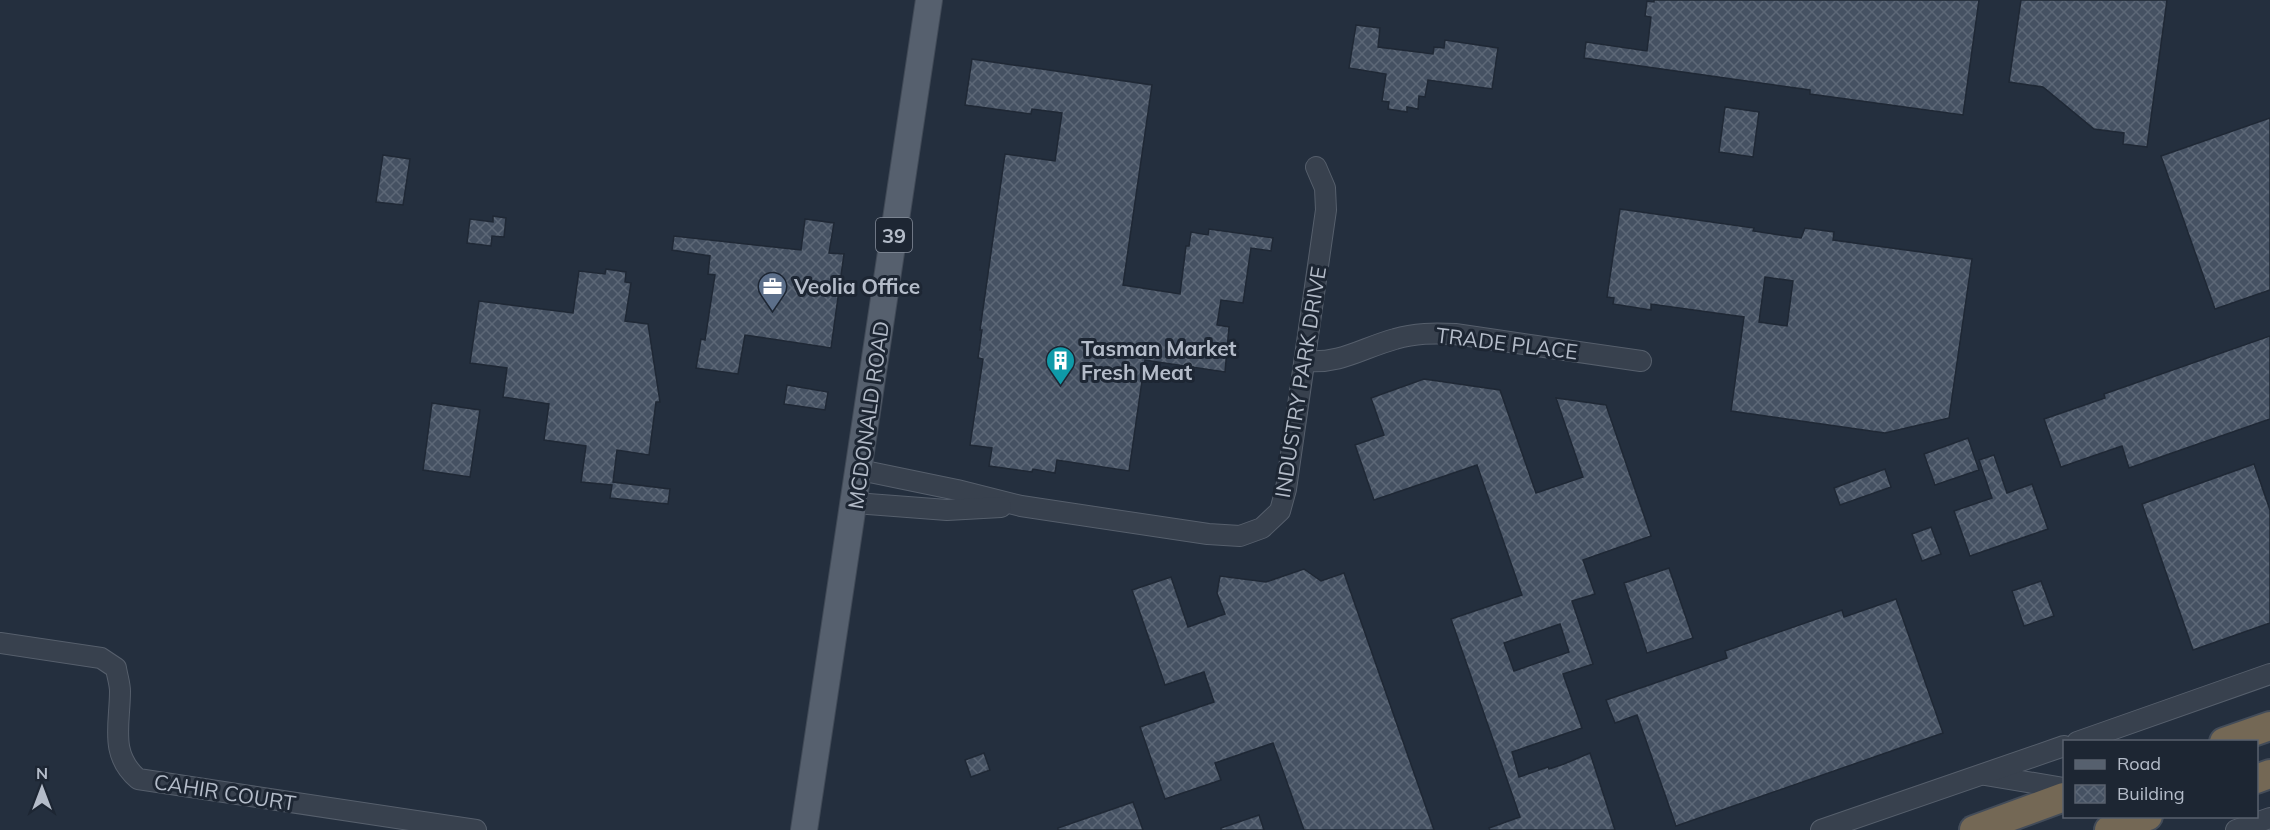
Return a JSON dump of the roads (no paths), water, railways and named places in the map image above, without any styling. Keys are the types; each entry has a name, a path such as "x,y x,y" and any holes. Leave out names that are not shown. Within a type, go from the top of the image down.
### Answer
{"highway":[{"path":"2227,740 2270,726"},
{"path":"1974,830 2063,797"},
{"path":"2109,830 2142,818"}],"main road":[{"name":"MCDONALD ROAD","path":"804,830 929,0"}],"street":[{"name":"INDUSTRY PARK DRIVE","path":"860,470 1021,506 1208,534 1240,536 1262,528 1280,511 1286,489 1306,361 1326,210 1325,188 1316,166"},
{"name":"TRADE PLACE","path":"1306,361 1334,361 1396,338 1426,333 1455,334 1641,361"},
{"name":"INDUSTRY PARK DRIVE","path":"855,502 947,510 1021,506"},
{"name":"CAHIR COURT","path":"0,643 101,657 116,668 120,690 118,719 120,753 126,769 138,779 476,830"},
{"path":"2080,740 2270,674"},
{"path":"2129,740 2139,720"},
{"path":"1821,830 2063,746"},
{"path":"1982,774 2063,788"},
{"path":"2236,830 2270,818"}],"place":[{"name":"Veolia Office","path":"773,312"},
{"name":"Tasman Market Fresh Meat","path":"1060,386"}]}
